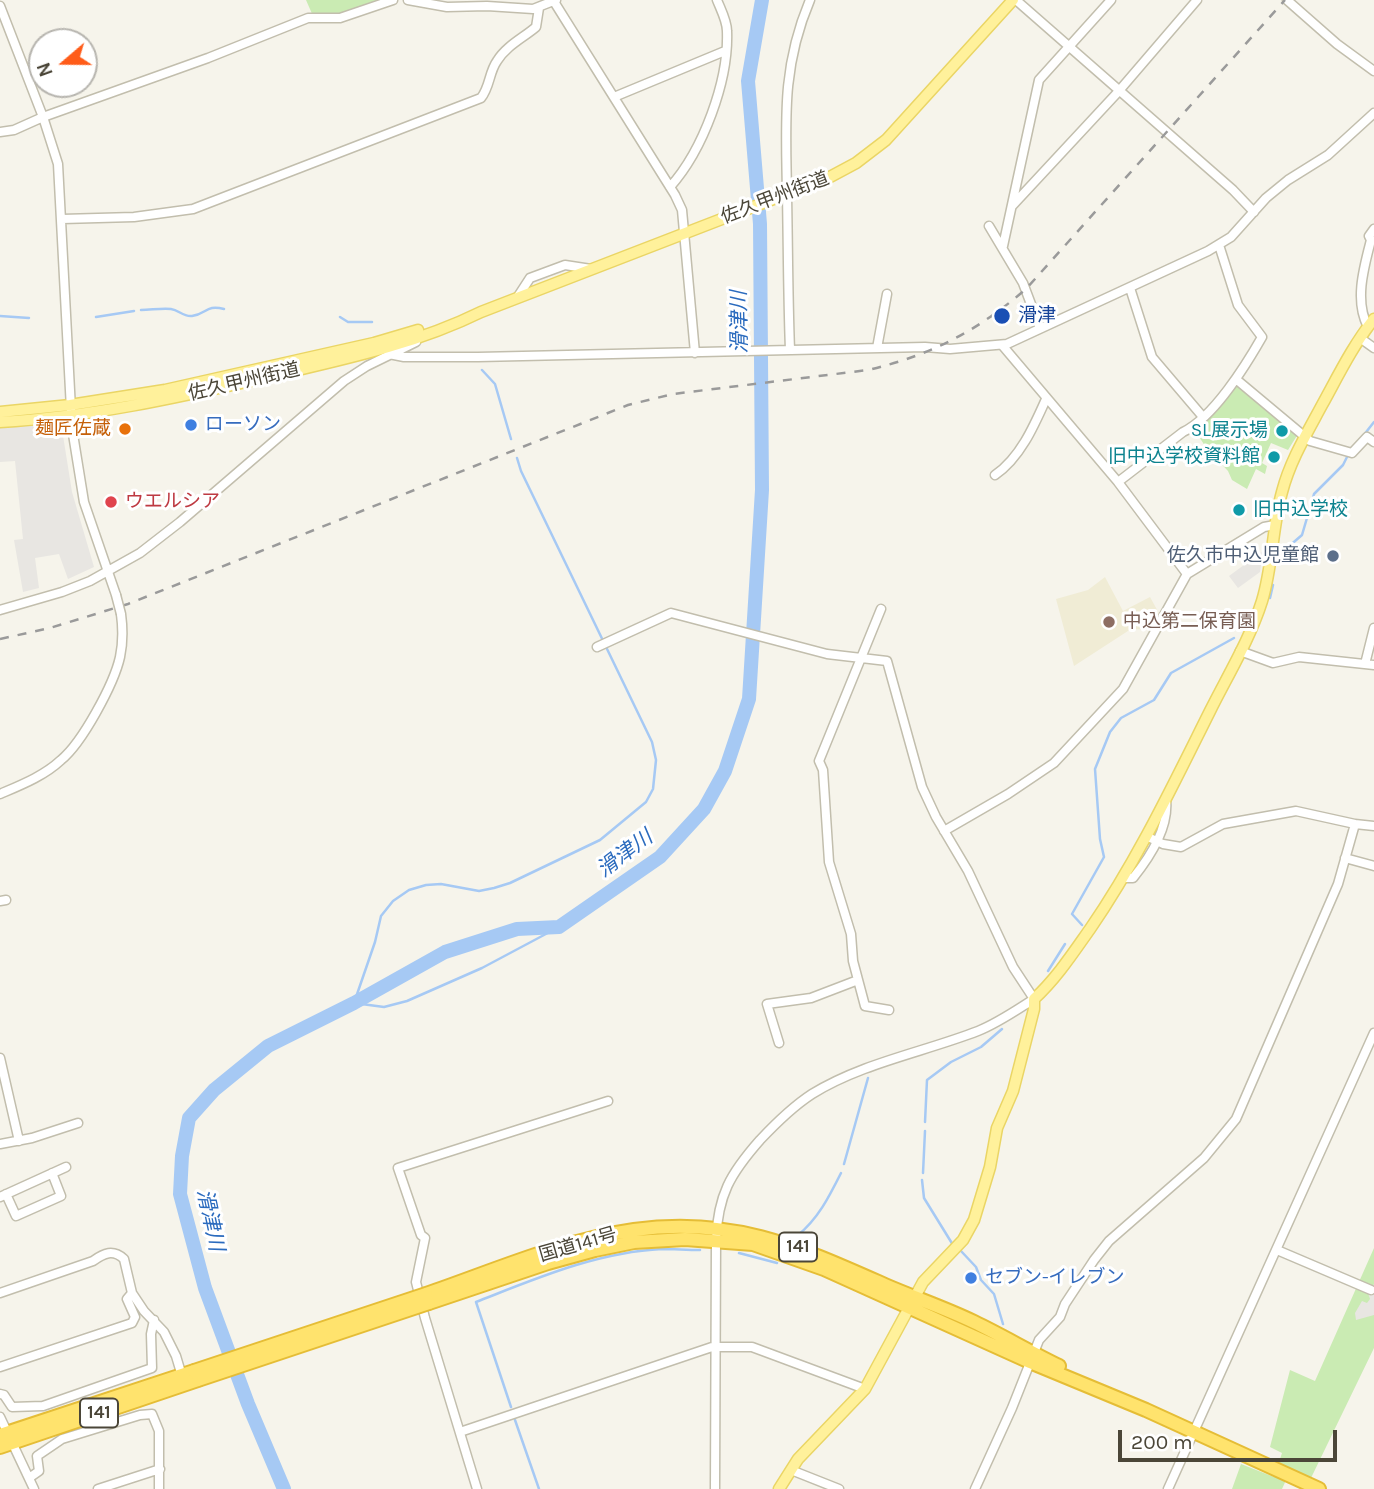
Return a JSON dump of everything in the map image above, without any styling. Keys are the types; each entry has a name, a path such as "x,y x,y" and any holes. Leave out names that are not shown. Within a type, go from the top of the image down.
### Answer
{"highway":[{"name":"国道141号","path":"5,1439 427,1298 547,1253 613,1234 649,1229 785,1242 1319,1489"},
{"name":"国道141号","path":"716,1234 776,1251 890,1298 911,1302"}],"main road":[{"name":"佐久甲州街道","path":"0,412 71,411 399,336 481,312 785,195 843,170 886,140 1014,0"},
{"name":"佐久甲州街道","path":"0,422 156,402 378,350 453,326 481,312"},
{"path":"779,1489 791,1470 865,1389 923,1282 963,1240 974,1220 997,1128 1013,1091 1034,1009 1034,999 1078,946 1124,878 1240,651 1262,600 1284,483 1305,436 1371,323"}],"street":[{"path":"0,132 11,131 308,18 341,18 393,0"},
{"path":"408,0 447,7 486,3 539,8 555,0 682,210 695,353"},
{"path":"670,187 691,160 720,92 727,29 718,0"},
{"path":"788,350 786,99 794,49 810,0"},
{"path":"1014,0 1233,190 1254,212"},
{"path":"1003,246 1039,80 1111,0"},
{"path":"1012,206 1118,92 1197,0"},
{"path":"1287,0 1337,44 1374,71"},
{"path":"0,6 43,117 58,164 71,411 82,495 116,594 123,639 120,658 110,684 84,731 65,758 0,794"},
{"path":"62,219 134,217 201,207 481,98 497,60 536,27 539,8"},
{"path":"614,97 725,51"},
{"path":"389,354 438,357 877,348 950,349 1002,345 1177,267 1219,245 1240,229 1266,198 1288,180 1328,155 1374,113"},
{"path":"989,226 1003,246 1028,294 1040,328"},
{"path":"1371,323 1365,320 1361,284 1371,240 1369,236 1374,229"},
{"path":"1118,482 1183,432 1193,428 1237,380 1262,337 1238,305 1219,245"},
{"path":"1130,288 1152,357 1203,417"},
{"path":"877,348 887,294"},
{"path":"344,381 389,354 453,326"},
{"path":"0,610 62,592 108,572 140,553 180,522 378,350 399,336"},
{"path":"1360,338 1374,348"},
{"path":"1002,345 1118,482 1187,574"},
{"path":"1237,380 1310,441 1352,453 1367,437 1374,442"},
{"path":"995,475 1002,471 1029,435 1046,399"},
{"path":"944,831 1054,763 1123,689 1187,574 1264,527 1275,525"},
{"path":"881,609 819,761 823,770 829,862 851,934 853,961 864,1006 889,1010"},
{"path":"602,645 671,613 827,654 887,661 922,787 968,872 1013,967 1034,999 976,1032 850,1075 806,1098 777,1122 735,1171 720,1201 716,1234 715,1489"},
{"path":"1240,651 1273,663 1299,657 1370,665 1374,628"},
{"path":"1124,878 1133,878 1152,855 1166,814 1166,797"},
{"path":"1146,836 1157,842 1181,847 1223,824 1296,811 1374,826"},
{"path":"975,1489 1039,1340 1060,1317 1065,1304 1109,1241 1203,1158 1236,1119 1338,884 1355,824"},
{"path":"1345,858 1374,866"},
{"path":"779,1044 767,1004 811,998 858,980"},
{"path":"1168,1489 1374,1033"},
{"path":"0,1058 19,1141"},
{"path":"477,1489 416,1282 425,1238 421,1235 398,1168 608,1101"},
{"path":"0,1144 78,1123"},
{"path":"52,1173 61,1196 16,1216 3,1195 52,1173 66,1167"},
{"path":"1276,1250 1371,1290"},
{"path":"0,1293 93,1261 107,1253 114,1253 124,1259 132,1293 169,1341 191,1376"},
{"path":"0,1367 132,1323 135,1317 128,1299 132,1293"},
{"path":"0,1394 4,1395 12,1407 43,1406 152,1368 151,1334 154,1320"},
{"path":"460,1432 715,1347 751,1348 865,1389"},
{"path":"29,1478 39,1471 37,1456 56,1442 150,1413 154,1415 159,1432 159,1489"},
{"path":"0,1417 5,1439 19,1455 34,1489"},
{"path":"98,1489 160,1469"},
{"path":"791,1470 839,1489"}],"shaded area":[{"path":"61,423 72,492 94,567 68,579 59,554 35,558 39,588 23,592 14,540 23,539 15,461 0,462 0,427"},
{"path":"1263,551 1260,572 1238,588 1229,576"},
{"name":"中込第二保育園","path":"1105,577 1123,611 1150,597 1160,615 1151,630 1131,629 1074,666 1056,599 1088,590"},
{"path":"1374,1284 1374,1315 1356,1320 1355,1313 1362,1301 1367,1303 1370,1299 1368,1293"}],"green space":[{"path":"306,0 385,0 341,15 313,16"},
{"path":"1237,385 1298,434 1288,450 1271,443 1262,463 1267,466 1265,474 1256,469 1247,489 1232,480 1228,471 1207,449 1194,429 1233,386"},
{"path":"1374,1248 1374,1348 1311,1478 1291,1469 1282,1489 1232,1489 1241,1464 1274,1477 1282,1453 1270,1447 1290,1370 1315,1381"}],"waterway":[{"name":"滑津川","path":"284,1489 248,1404 205,1288 180,1194 182,1156 189,1118 214,1090 268,1046 354,1003 445,952 517,929 559,927 660,857 704,809 725,771 749,699 762,490 760,224 748,81 762,0"},
{"path":"141,310 171,309 192,316 210,308 224,309"},
{"path":"96,317 134,311"},
{"path":"0,316 29,318"},
{"path":"340,317 348,322 372,322"},
{"path":"482,370 495,384 511,439"},
{"path":"1363,436 1374,422"},
{"path":"1280,554 1302,535 1314,494 1343,465 1348,455"},
{"path":"517,458 652,742 656,760 653,789 646,802 600,840 510,883 479,891 441,884 426,885 409,890 393,901 381,916 354,1003 384,1007 407,1001 482,968 559,927"},
{"path":"1270,598 1273,585"},
{"path":"1082,925 1072,914 1104,857 1100,839 1095,769 1110,732 1121,718 1154,700 1171,673 1234,638"},
{"path":"1048,971 1065,944"},
{"path":"925,1122 927,1080 951,1062 981,1047 1002,1029"},
{"path":"844,1164 868,1078"},
{"path":"923,1173 925,1131"},
{"path":"797,1236 817,1215 841,1173"},
{"path":"922,1180 924,1198 953,1245"},
{"path":"511,1407 476,1302 567,1268 614,1255 662,1249 700,1250"},
{"path":"961,1251 976,1267 981,1280 994,1294 1003,1324"},
{"path":"739,1253 777,1263"},
{"path":"515,1420 539,1489"}],"railway":[{"path":"0,639 50,628 128,604 628,405 673,394 868,370 912,357 952,340 989,318 1026,289 1285,0"}],"place":[{"name":"滑津","path":"1002,316"},
{"name":"ローソン","path":"191,425"},
{"name":"麺匠佐蔵","path":"125,429"},
{"name":"SL展示場","path":"1282,431"},
{"name":"旧中込学校資料館","path":"1274,457"},
{"name":"ウエルシア","path":"111,502"},
{"name":"旧中込学校","path":"1239,510"},
{"name":"佐久市中込児童館","path":"1333,556"},
{"name":"中込第二保育園","path":"1109,622"},
{"name":"セブン-イレブン","path":"971,1278"}]}
